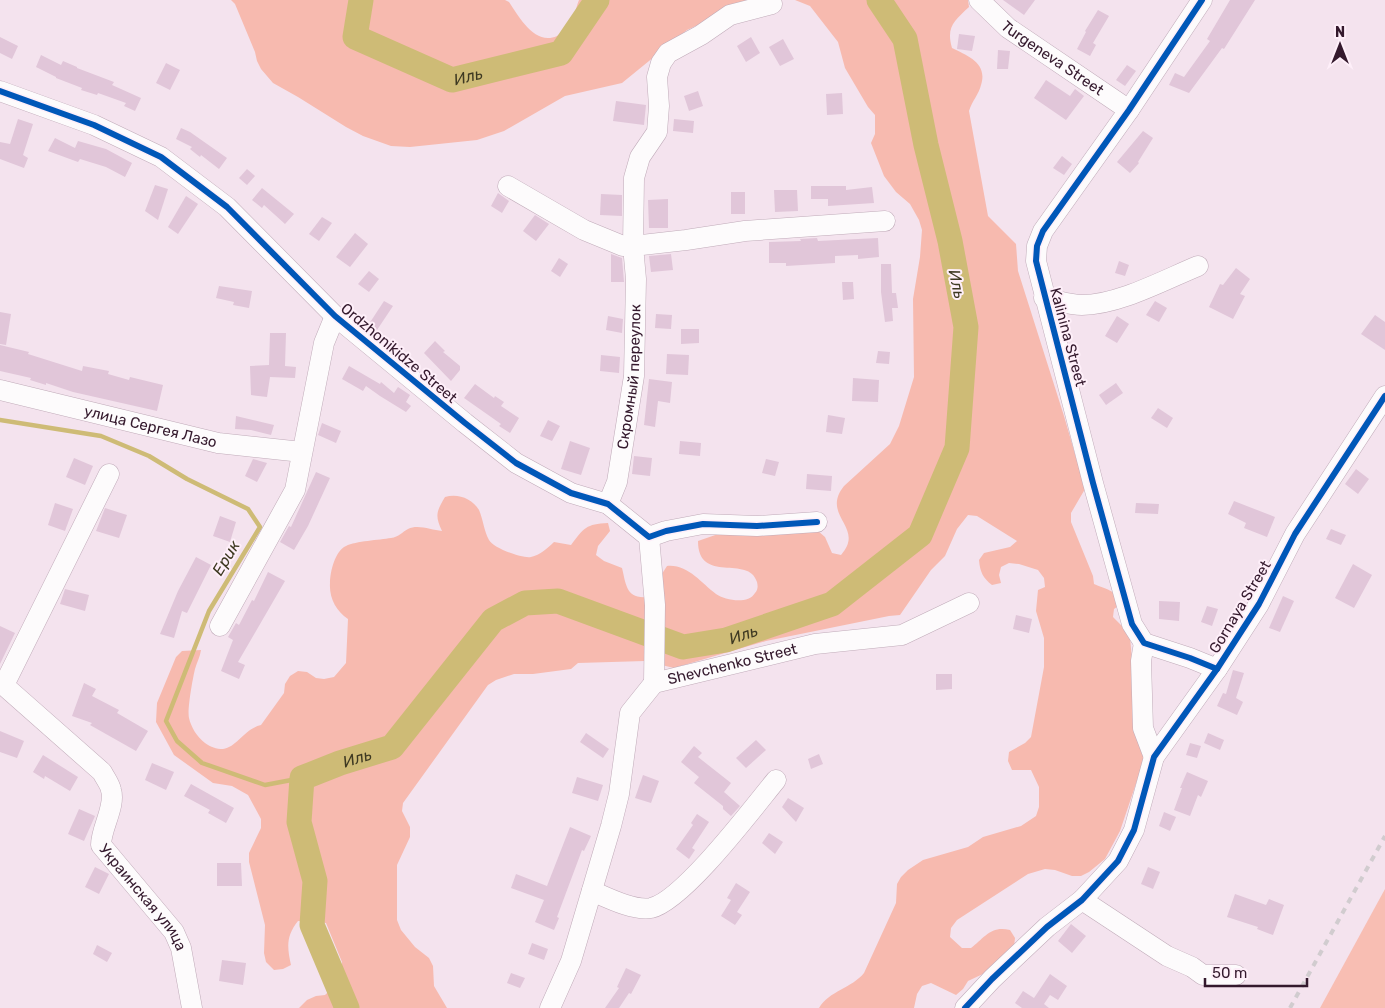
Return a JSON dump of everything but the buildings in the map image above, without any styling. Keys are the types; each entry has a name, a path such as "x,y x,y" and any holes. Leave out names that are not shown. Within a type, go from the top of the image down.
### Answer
{"street":[{"name":"Turgeneva Street","path":"979,0 1008,28 1129,110"},
{"name":"Kalinina Street","path":"1144,643 1132,624 1093,483 1063,362 1044,298 1036,260 1037,246 1043,231 1129,110 1202,0"},
{"name":"Скромный переулок","path":"608,504 617,482 634,376 636,279 633,246 634,178 640,157 657,132 659,106 657,77 661,63 668,53 730,15 772,4"},
{"name":"Ordzhonikidze Street","path":"0,91 94,125 161,157 227,207 334,316 516,463 571,493 608,504 649,537"},
{"path":"508,186 584,230 623,246 686,240 745,231 885,221"},
{"path":"1044,298 1080,305 1099,304 1121,298 1198,266"},
{"path":"220,626 296,490 324,343 334,316"},
{"name":"улица Сергея Лазо","path":"0,390 218,443 302,452"},
{"name":"Gornaya Street","path":"966,1008 992,979 1082,900 1118,861 1134,830 1154,757 1217,669 1259,604 1295,534 1385,396"},
{"name":"Украинская улица","path":"109,474 2,684 102,772 112,791 101,845 174,932 181,948 192,1008"},
{"path":"655,675 655,605 649,537 666,531 703,524 757,526 817,522"},
{"name":"Shevchenko Street","path":"550,1008 571,961 619,794 630,713 655,675 816,644 902,635 970,602"},
{"path":"1154,757 1142,728 1141,661 1144,643 1217,669"},
{"path":"592,891 618,902 651,908 674,895 712,858 776,780"},
{"path":"1082,900 1167,956 1192,967 1203,975 1236,975"}],"shaded area":[{"path":"231,0 505,0 509,2 528,28 535,34 549,38 557,36 568,26 574,17 579,0 752,0 687,30 622,83 565,96 504,131 477,140 410,147 391,146 363,136 273,83 261,69 235,4"},
{"path":"795,0 968,0 969,7 959,16 951,29 950,41 952,48 970,57 982,71 980,88 969,111 988,216 1016,244 1018,271 1085,489 1071,513 1071,522 1093,576 1094,584 1110,591 1119,599 1121,604 1114,609 1113,617 1130,637 1138,728 1145,757 1120,831 1105,859 1089,872 1081,876 1072,876 1055,870 1045,869 1028,874 957,920 951,928 950,937 962,948 971,948 988,933 998,929 1010,930 1015,938 1014,947 985,973 968,981 956,995 931,983 922,986 917,994 914,1008 819,1008 834,993 864,973 896,903 897,884 908,870 923,860 968,847 983,837 1021,826 1036,816 1039,807 1039,787 1031,770 1012,770 1008,761 1009,752 1025,743 1031,737 1044,667 1044,638 1036,611 1038,590 1045,587 1044,578 1038,570 1009,563 1001,567 999,575 1001,583 992,585 982,574 979,560 984,553 1010,547 1017,541 977,516 968,515 957,529 945,556 931,570 900,615 766,641 674,668 645,661 578,663 571,669 533,674 514,674 488,685 403,803 402,811 410,827 410,837 397,865 397,920 401,930 415,947 429,958 433,966 434,986 447,1008 299,1008 307,1000 325,995 342,979 342,962 326,923 298,921 291,932 288,942 291,965 283,969 274,970 266,962 264,953 265,925 249,862 249,853 261,828 261,819 248,795 232,786 213,783 174,755 156,722 157,703 176,657 182,651 201,650 189,701 189,718 193,728 199,738 209,746 220,749 228,748 250,730 261,725 284,693 285,684 290,676 298,671 307,672 316,678 334,677 346,663 348,619 334,604 330,589 332,568 339,552 346,546 398,536 412,528 420,527 442,531 438,521 438,510 445,497 450,496 464,497 476,506 487,536 492,543 508,552 527,557 538,555 554,542 571,545 586,528 595,524 608,523 610,531 598,546 596,555 604,561 622,568 628,589 635,596 640,597 647,597 667,566 675,566 688,571 716,594 725,598 742,600 752,597 757,591 758,586 752,574 744,570 715,566 706,562 700,554 698,541 724,532 818,531 825,537 832,553 841,555 847,545 849,537 839,514 837,506 838,496 844,486 890,444 899,426 914,377 913,299 920,257 922,230 910,204 896,192 884,176 871,143 875,134 875,115 868,107 845,68 838,42 810,6"},
{"path":"1385,889 1385,1008 1320,1008"}],"waterway":[{"name":"Иль","path":"361,0 355,37 452,80 561,53 597,0"},
{"name":"Иль","path":"347,1008 312,925 315,881 299,822 302,778 340,763 392,747 493,620 525,603 558,601 683,647 726,640 832,604 920,535 957,448 966,327 950,241 926,145 905,39 879,0"},
{"name":"Ерик","path":"0,420 101,436 149,456 187,479 248,509 260,527 209,611 166,721 177,741 202,763 265,785 302,778"}],"railway":[{"path":"1290,1008 1385,836"}],"cycle path":[{"path":"1202,0 1129,110 1043,231 1037,246 1036,261 1093,483 1132,624 1144,643 1217,669"},
{"path":"0,91 94,125 161,157 227,207 335,316 516,463 571,493 608,504 649,537 666,531 703,524 757,526 817,522"},
{"path":"965,1008 992,979 1047,927 1082,900 1118,861 1134,830 1154,757 1217,669 1259,604 1295,534 1385,396"}]}
